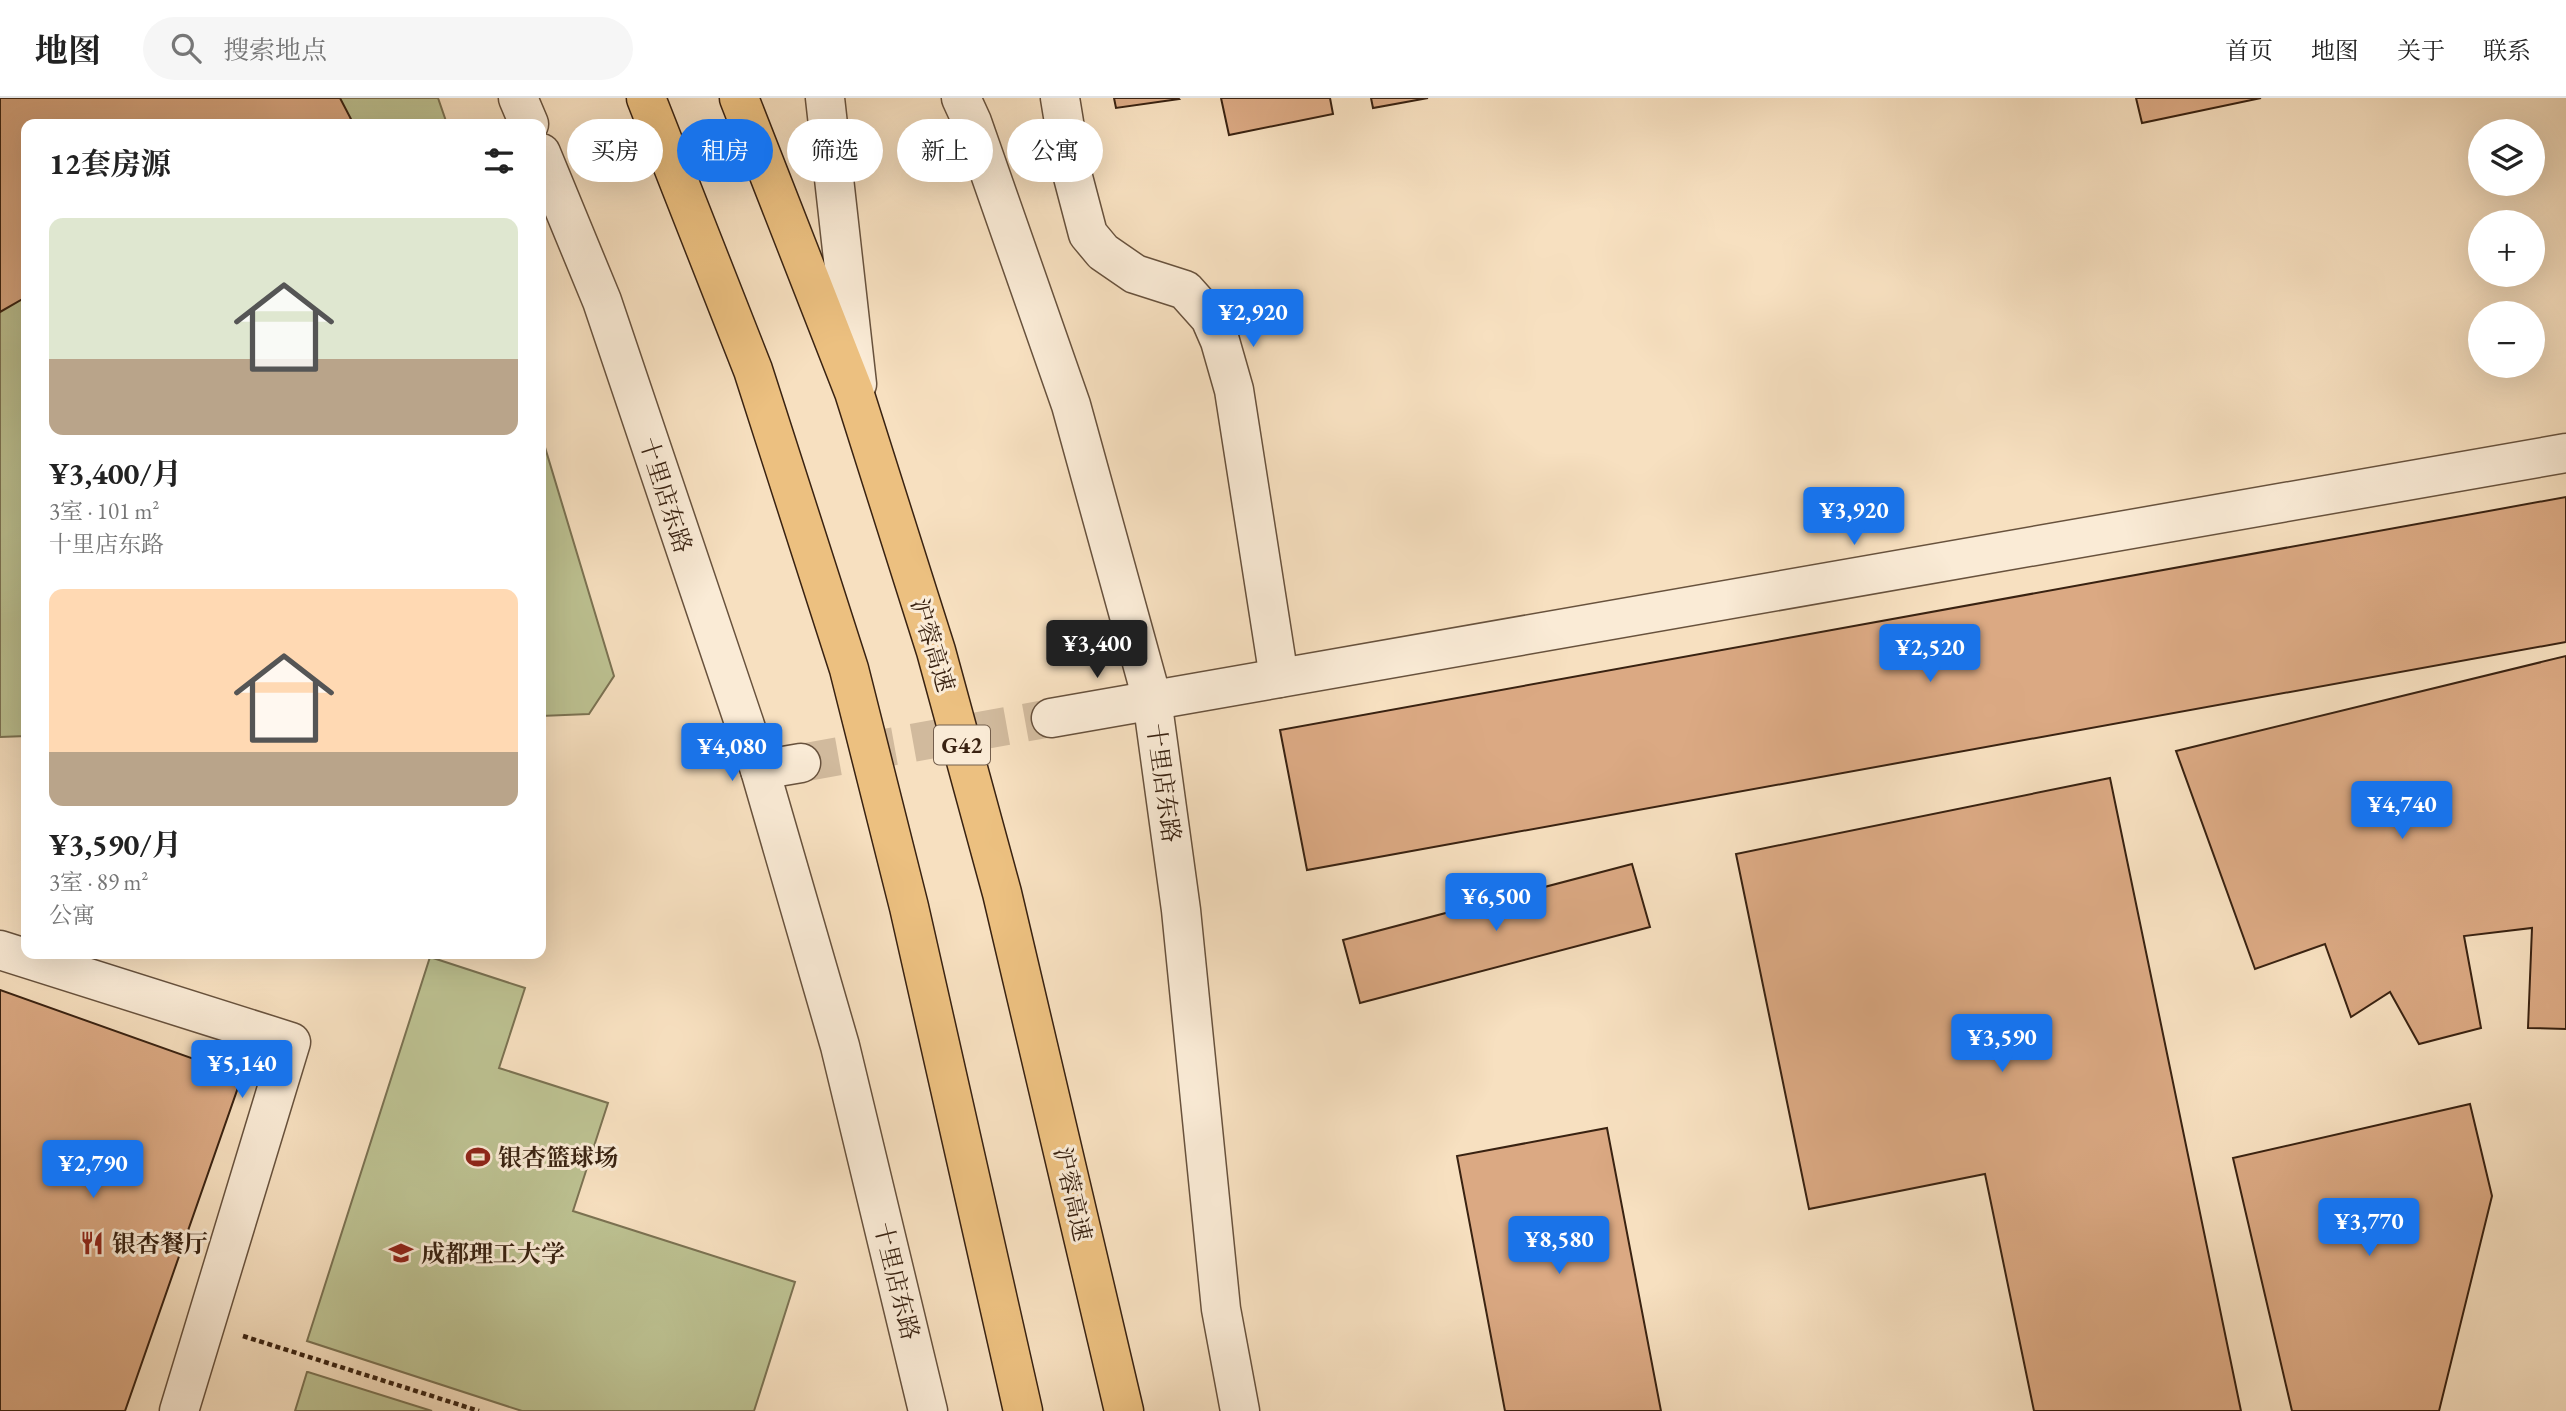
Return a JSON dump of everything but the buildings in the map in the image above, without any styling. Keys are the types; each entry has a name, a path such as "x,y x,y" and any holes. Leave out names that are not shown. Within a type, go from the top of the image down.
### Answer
{"highway":[{"path":"646,98 753,370 849,669 909,906 1023,1411"},
{"name":"沪蓉高速","path":"739,98 861,414 936,651 1002,893 1124,1411"}],"street":[{"path":"518,98 527,119"},
{"path":"635,98 672,163"},
{"path":"825,98 861,414"},
{"name":"十里店东路","path":"961,98 972,122 1071,405 1153,699 1181,910 1221,1309 1240,1411"},
{"path":"1060,98 1073,177 1088,234 1103,252 1135,274 1185,290 1210,318 1220,341 1234,390 1279,678"},
{"name":"十里店东路","path":"546,165 601,301 760,770 841,1046 928,1411"},
{"path":"1051,718 2566,453"},
{"path":"760,770 801,763"},
{"path":"0,950 21,957"},
{"path":"28,959 291,1042 179,1411"}],"path":[{"path":"205,1324 479,1411"}],"green space":[{"path":"0,98 438,98 445,119 21,119 21,736 0,737"},
{"path":"546,451 614,676 589,714 546,716"},
{"name":"银杏篮球场","path":"429,959 525,988 499,1068 608,1103 573,1211 795,1282 754,1411 522,1411 307,1341"},
{"path":"308,1372 432,1411 295,1411"}],"tunnel":[{"path":"801,763 1051,718"}],"place":[{"name":"银杏篮球场","path":"478,1157"},
{"name":"银杏餐厅","path":"92,1243"},
{"name":"成都理工大学","path":"401,1253"}]}
